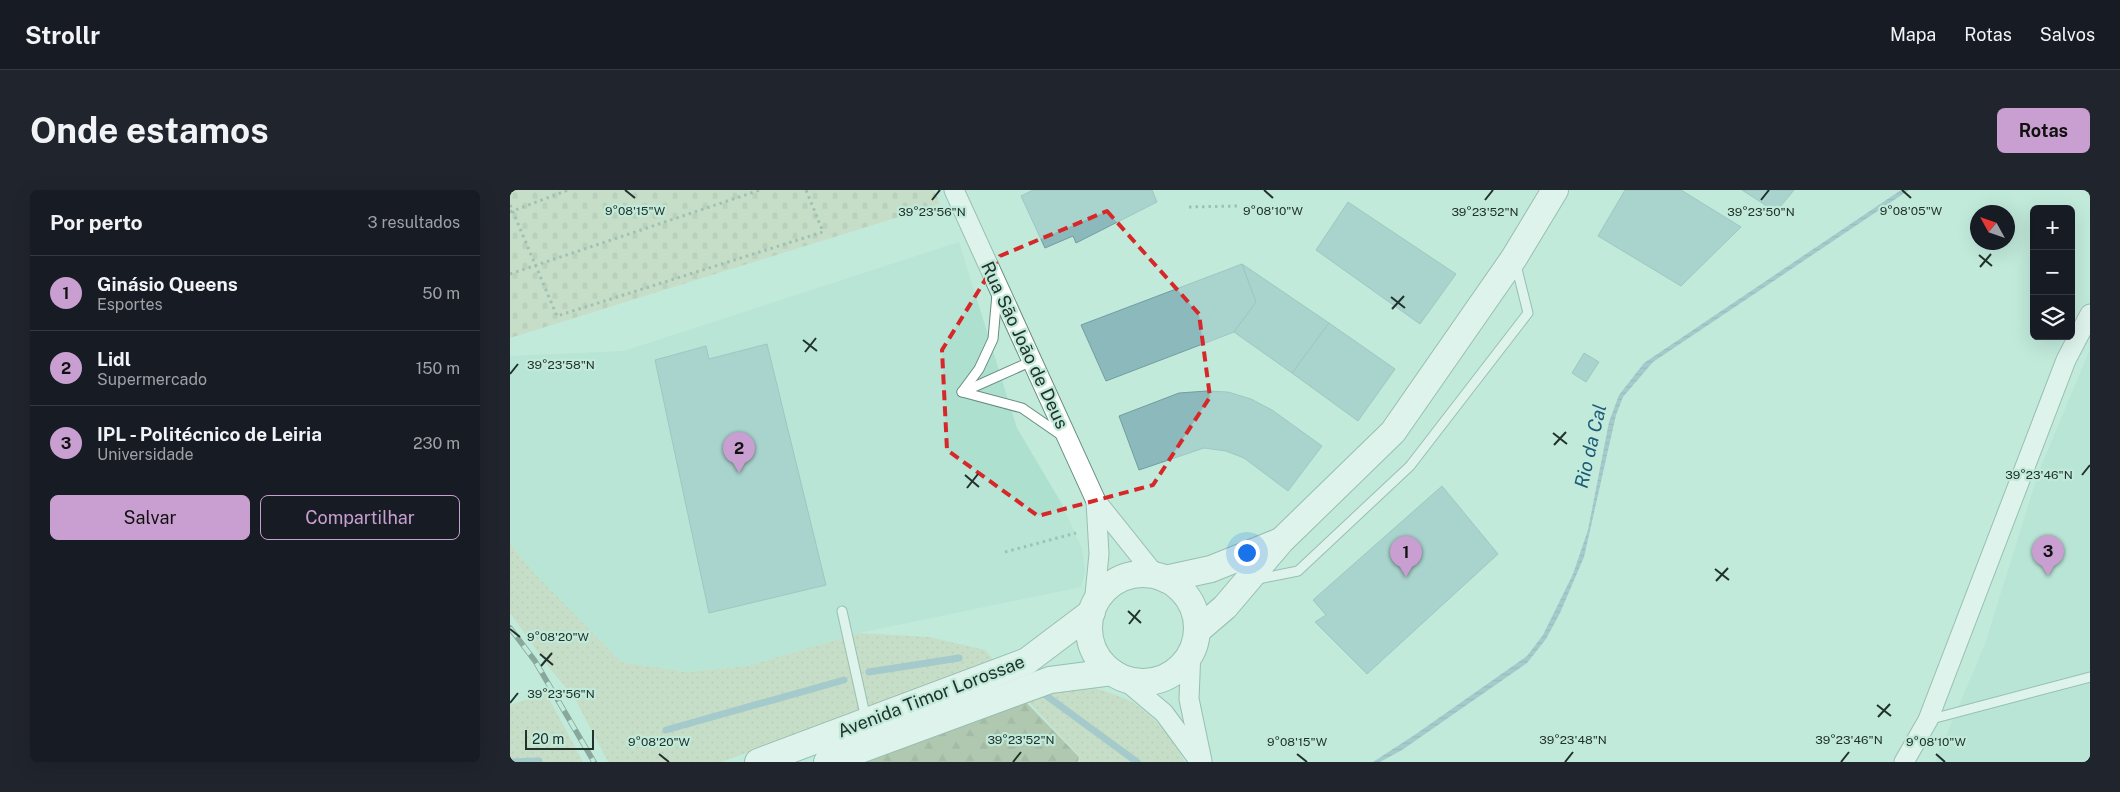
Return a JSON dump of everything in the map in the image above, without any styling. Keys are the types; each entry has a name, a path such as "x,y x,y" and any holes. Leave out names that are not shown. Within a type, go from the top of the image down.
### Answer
{"main road":[{"path":"1281,541 1211,569 1160,577 1134,574 1124,577 1107,588 1093,608 1089,625 1092,646 1103,664 1116,674 1140,682 1161,678 1179,668 1194,640 1225,607 1281,541 1393,432 1514,258 1556,190"},
{"path":"1160,577 1182,591 1189,600 1196,620 1194,640"},
{"name":"Avenida Timor Lorossae","path":"758,762 1027,661 1093,608"},
{"name":"Avenida Timor Lorossae","path":"827,762 1050,680 1116,674"}],"street":[{"name":"Rua São João de Deus","path":"954,190 1096,501"},
{"path":"1904,762 1928,720 2066,360 2090,314"},
{"path":"1096,501 1160,577"},
{"path":"1093,608 1099,554 1096,501"},
{"path":"1194,640 1189,698 1201,762"},
{"path":"1116,674 1164,713 1201,762"}],"lane":[{"path":"1248,580 1298,571 1410,466 1528,314 1514,258"},
{"path":"962,392 979,369 993,340 998,286"},
{"path":"962,392 1032,361"},
{"path":"962,392 1022,408 1068,440"},
{"path":"842,611 867,721"},
{"path":"1928,720 2090,677"}],"path":[{"path":"510,212 568,190"},
{"path":"510,274 760,190"},
{"path":"510,205 557,316 823,232 806,190"},
{"path":"1189,207 1240,206"},
{"path":"1005,552 1076,534"}],"highlighted area":[{"path":"1107,211 1199,314 1210,397 1153,485 1038,516 947,450 942,350 1000,256"}],"shaded area":[{"path":"959,242 1017,428 1062,504 1082,549 1085,571 1081,587 859,633 748,666 687,672 621,662 531,570 510,543 510,356 624,351"},
{"path":"2090,349 2090,762 1935,762 1985,644 2038,474"}],"green space":[{"path":"510,190 934,190 940,204 510,338"},
{"path":"510,543 531,570 621,662 687,672 748,666 859,633 929,637 985,650 994,661 722,762 608,762 574,697 547,665 510,613"},
{"path":"1092,687 1126,699 1144,710 1160,726 1185,762 1137,762 1128,756 1136,762 1079,762 1080,757 1025,698 1034,694"},
{"path":"546,693 583,762 510,762 510,705"},
{"path":"1021,697 1079,757 1078,762 848,762"}],"water":[{"path":"1901,190 1909,190 1653,362 1623,397 1616,415 1584,557 1560,613 1546,639 1527,663 1402,750 1380,762 1373,762 1527,656 1543,635 1573,574 1588,530 1609,422 1619,395 1644,363"}],"building":[{"path":"1033,190 1152,190 1157,202 1076,243 1073,236 1045,248 1021,196"},
{"path":"1625,190 1681,190 1741,227 1681,286 1598,236"},
{"path":"1742,190 1794,190 1776,212"},
{"path":"1348,202 1456,274 1420,324 1316,250"},
{"path":"1242,264 1256,302 1234,332 1106,381 1081,325"},
{"path":"1242,264 1329,323 1292,373 1234,332 1256,302"},
{"path":"1329,323 1395,369 1358,421 1292,373"},
{"path":"767,344 826,585 709,613 655,360 706,346 709,359"},
{"path":"1584,353 1599,362 1586,382 1572,373"},
{"path":"1228,392 1251,399 1272,410 1322,446 1288,491 1244,458 1226,451 1204,448 1139,470 1119,416 1179,393"},
{"path":"1442,486 1498,554 1367,674 1315,622 1326,615 1313,600"}],"waterway":[{"path":"869,672 959,658"},
{"path":"666,730 844,680"},
{"path":"1044,694 1137,762"},
{"path":"510,762 539,761"}],"railway":[{"path":"510,628 535,661 594,762"}],"place":[{"name":"Lidl","path":"739,473"},
{"name":"IPL - Politécnico de Leiria","path":"2048,576"},
{"name":"Ginásio Queens","path":"1406,577"}],"water label":[{"name":"Rio da Cal","path":"1590,446"}]}
